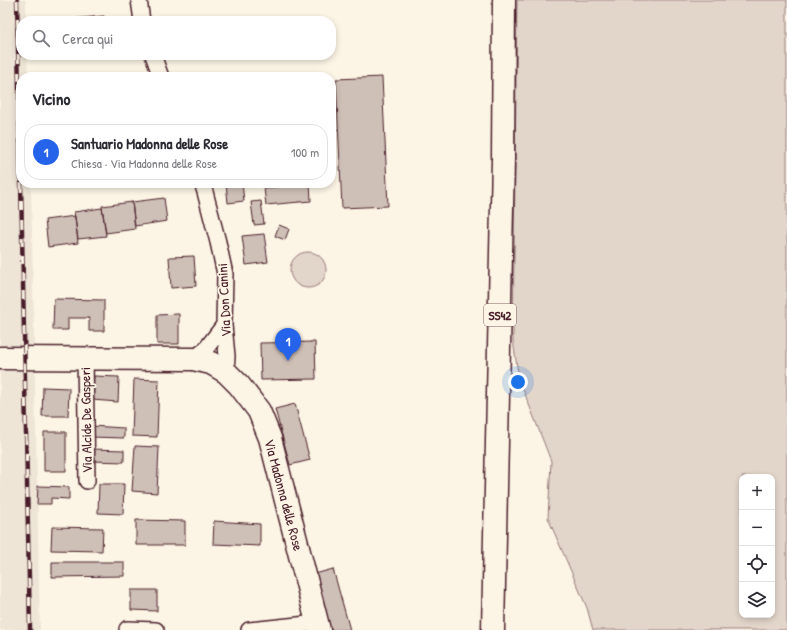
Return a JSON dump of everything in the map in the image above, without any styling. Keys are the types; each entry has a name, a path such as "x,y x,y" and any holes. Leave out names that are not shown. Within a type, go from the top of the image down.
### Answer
{"main road":[{"name":"SS42","path":"493,630 503,167 504,0"},
{"name":"Via Madonna delle Rose","path":"0,358 193,359 211,363 226,372 239,385 259,411 270,438 318,626"}],"street":[{"path":"139,0 141,16"},
{"path":"155,60 159,72"},
{"name":"Via Don Canini","path":"204,188 225,274 224,325 227,356 226,372"},
{"path":"193,359 205,350 224,325"},
{"name":"Via Alcide De Gasperi","path":"84,358 87,481"},
{"path":"249,630 318,626"},
{"path":"127,629 156,630"}],"shaded area":[{"path":"0,0 26,0 26,16 16,16 16,60 27,60 28,72 16,72 16,188 31,188 40,630 0,630"},
{"path":"517,0 787,0 787,630 593,630 587,608 548,518 551,461 519,379 513,341"},
{"path":"312,252 321,257 325,263 325,277 321,283 312,288 304,288 295,283 291,277 290,266 295,257 301,253"}],"building":[{"path":"382,77 388,206 342,208 336,79"},
{"path":"226,188 243,188 244,201 228,203"},
{"path":"264,188 310,188 311,201 266,205"},
{"path":"164,198 167,221 135,226 132,202"},
{"path":"261,201 264,224 254,225 251,202"},
{"path":"132,202 135,229 106,233 102,206"},
{"path":"102,208 106,236 78,239 74,212"},
{"path":"75,216 78,243 48,247 45,220"},
{"path":"279,225 289,229 285,240 275,236"},
{"path":"264,234 268,262 246,265 242,236"},
{"path":"194,256 196,286 171,288 169,257"},
{"path":"54,299 104,300 104,331 89,331 89,318 68,318 68,330 53,330"},
{"path":"179,314 179,344 157,344 157,315"},
{"path":"315,342 316,379 261,380 260,343"},
{"path":"94,376 119,377 118,402 92,400"},
{"path":"134,379 159,380 157,437 132,436"},
{"path":"43,387 69,388 68,416 42,416"},
{"path":"295,404 310,460 290,465 275,409"},
{"path":"91,426 124,428 124,438 90,437"},
{"path":"44,432 66,432 66,471 44,471"},
{"path":"135,446 159,447 157,493 132,491"},
{"path":"92,449 124,450 124,462 92,461"},
{"path":"99,484 124,484 123,514 98,513"},
{"path":"38,486 69,487 69,499 51,498 51,504 37,504"},
{"path":"136,520 185,521 185,545 136,545"},
{"path":"214,521 260,524 260,546 213,544"},
{"path":"52,527 103,528 102,551 51,550"},
{"path":"52,562 124,562 124,576 52,577"},
{"path":"333,569 350,630 330,630 315,574"},
{"path":"131,590 157,590 157,611 131,610"}],"railway":[{"path":"17,0 17,16"},
{"path":"18,60 19,72"},
{"path":"21,188 30,630"}],"place":[{"name":"Santuario Madonna delle Rose","path":"288,361"}]}
